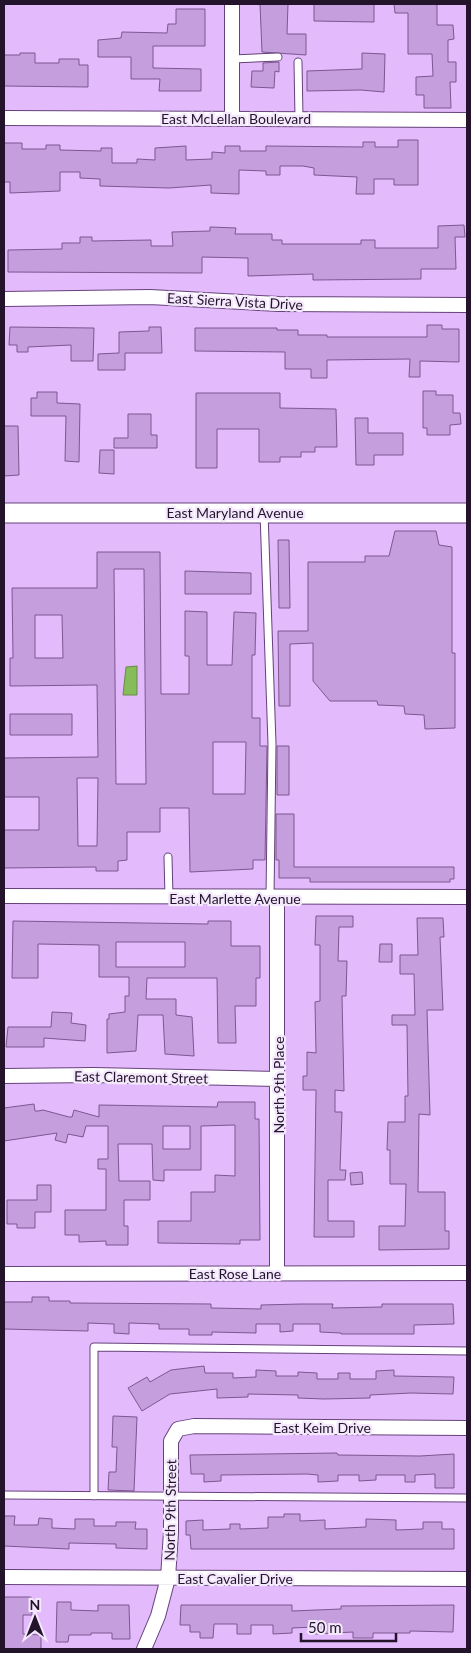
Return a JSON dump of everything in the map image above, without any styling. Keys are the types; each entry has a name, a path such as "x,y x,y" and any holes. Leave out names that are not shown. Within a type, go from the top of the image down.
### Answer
{"street":[{"path":"232,4 232,118"},
{"name":"East McLellan Boulevard","path":"4,118 467,120"},
{"name":"East Sierra Vista Drive","path":"4,299 150,296 279,304 467,305"},
{"name":"East Maryland Avenue","path":"4,513 467,513"},
{"name":"East Marlette Avenue","path":"4,896 467,897"},
{"name":"North 9th Place","path":"274,898 278,1078 277,1273"},
{"name":"East Claremont Street","path":"4,1076 94,1075 278,1078"},
{"name":"East Rose Lane","path":"4,1274 467,1273"},
{"name":"East Keim Drive","path":"178,1429 194,1426 467,1428"},
{"name":"North 9th Street","path":"144,1649 158,1616 168,1578 172,1496 171,1441 178,1429"},
{"name":"East Cavalier Drive","path":"4,1576 467,1579"}],"lane":[{"path":"232,59 278,58"},
{"path":"298,62 299,118"},
{"path":"264,513 272,744 274,898"},
{"path":"168,857 169,897"},
{"path":"94,1496 94,1347 467,1351"},
{"path":"4,1495 467,1498"}],"shaded area":[{"path":"137,666 137,695 123,695 126,667"}],"building":[{"path":"260,4 288,4 287,34 306,34 306,55 262,52"},
{"path":"314,4 374,4 374,22 314,21"},
{"path":"394,4 437,4 437,25 453,25 454,39 448,40 448,62 456,62 456,82 450,82 451,108 424,108 424,95 416,95 416,77 433,76 432,54 408,54 408,13 395,13"},
{"path":"176,9 205,9 205,46 153,46 153,68 201,69 201,91 159,91 160,79 131,79 131,57 98,57 98,40 121,38 122,32 167,33 168,24 176,24"},
{"path":"20,53 35,53 35,63 59,63 59,59 79,59 79,65 88,65 88,87 4,86 4,55 20,55"},
{"path":"362,53 385,54 384,92 361,90 307,91 307,71 362,69"},
{"path":"279,62 279,72 275,71 274,88 251,87 252,71 263,71 263,63"},
{"path":"398,140 418,140 418,185 394,185 394,179 374,179 374,194 356,194 357,177 314,175 314,168 303,166 280,166 280,175 266,175 266,171 239,170 239,194 211,193 211,185 169,188 100,186 100,179 80,178 80,172 60,172 60,191 10,193 10,182 4,182 4,143 22,143 22,149 46,149 46,145 60,145 60,150 101,151 101,148 112,148 112,163 137,163 137,159 155,160 155,148 186,146 186,160 212,159 212,152 225,153 225,146 240,146 240,151 266,151 266,146 363,147 363,142 375,142 375,147 398,147"},
{"path":"464,225 465,237 455,237 456,269 421,269 421,279 313,280 313,274 248,276 248,258 202,257 202,273 8,272 8,250 62,249 62,243 80,243 80,237 92,237 92,241 151,240 151,246 173,246 172,232 210,231 210,227 236,228 235,234 272,234 272,240 282,240 282,244 361,244 361,240 375,240 375,248 438,248 438,226"},
{"path":"427,325 442,325 442,329 459,329 459,362 420,361 420,377 409,377 410,359 327,360 327,378 311,378 311,369 285,369 285,352 195,351 195,328 277,328 277,330 298,330 298,335 327,335 327,337 427,337"},
{"path":"10,327 94,328 93,361 71,361 71,345 28,347 28,352 17,352 17,345 9,345"},
{"path":"149,327 161,327 162,353 125,353 125,370 98,370 98,354 119,353 119,332 149,331"},
{"path":"423,391 436,391 436,395 453,395 453,413 460,413 461,424 450,425 450,435 427,435 427,428 423,428"},
{"path":"37,392 57,392 57,403 80,404 79,462 65,461 66,416 31,416 31,398 37,398"},
{"path":"196,393 280,393 280,408 336,409 337,447 315,447 315,452 301,452 301,457 280,457 280,462 259,462 259,429 217,429 217,468 196,468"},
{"path":"128,414 151,414 151,435 157,435 157,448 114,448 114,438 128,438"},
{"path":"355,418 368,418 368,433 403,433 403,455 374,455 374,465 356,465"},
{"path":"4,426 18,426 19,475 4,476"},
{"path":"100,450 114,450 114,474 99,473"},
{"path":"395,531 436,531 439,545 452,547 452,653 455,653 455,728 425,729 424,715 405,714 404,706 378,705 377,701 330,701 313,681 313,643 290,644 290,706 279,706 278,631 308,631 308,562 365,562 365,556 389,556"},
{"path":"278,540 289,540 290,608 279,608"},
{"path":"97,552 160,552 161,694 189,694 189,656 185,656 185,611 207,612 207,665 232,665 234,612 256,613 255,655 252,655 252,718 260,718 260,746 267,746 265,860 253,860 253,869 190,872 189,808 160,808 160,832 127,832 127,860 118,861 118,871 96,871 96,867 4,868 4,830 39,830 39,797 4,797 4,758 98,757 97,685 10,686 10,658 13,658 12,588 97,588","holes":["114,569 144,569 146,784 116,784","35,615 62,615 63,658 35,658","213,742 246,742 245,794 213,794","77,778 98,778 97,846 78,846"]},
{"path":"185,571 251,573 251,594 185,594"},
{"path":"10,714 72,714 72,735 10,735"},
{"path":"277,746 289,746 289,795 277,795"},
{"path":"276,814 294,814 294,867 454,867 454,879 450,879 450,882 310,882 310,878 279,878 279,860 276,860"},
{"path":"316,916 353,916 353,927 339,927 338,961 347,961 346,996 342,996 344,1091 335,1090 335,1112 342,1112 340,1170 346,1170 345,1180 328,1180 328,1221 354,1221 354,1237 314,1237 316,1090 303,1090 303,1076 307,1076 307,1052 316,1053 315,1002 320,1001 320,945 315,945"},
{"path":"417,918 443,918 444,937 440,937 443,1010 427,1010 430,1115 419,1114 418,1192 445,1192 445,1231 449,1231 449,1249 379,1250 379,1226 405,1226 406,1184 390,1184 390,1150 387,1150 388,1122 405,1122 405,1096 408,1096 407,1025 392,1025 392,1015 415,1015 414,974 400,974 400,955 418,955"},
{"path":"13,921 208,924 208,921 231,921 231,946 260,946 260,978 256,978 256,1006 235,1006 236,1043 218,1043 217,978 147,978 146,999 176,999 176,1015 192,1017 194,1056 165,1054 163,1015 138,1015 136,1051 107,1053 107,1019 109,1019 109,1014 125,1012 125,996 129,996 129,977 99,977 99,945 38,944 38,978 12,978","holes":["116,942 185,942 185,967 116,967"]},
{"path":"380,944 392,944 392,962 379,962"},
{"path":"52,1012 72,1013 71,1023 86,1025 85,1041 44,1038 44,1047 6,1047 8,1027 51,1027"},
{"path":"218,1102 255,1102 255,1119 259,1119 260,1240 240,1240 240,1244 158,1243 158,1221 191,1221 191,1192 215,1192 215,1175 235,1176 235,1125 201,1126 201,1170 164,1170 164,1181 153,1180 152,1144 118,1144 119,1181 150,1181 150,1200 124,1200 124,1226 128,1226 128,1245 106,1245 106,1241 79,1242 79,1235 65,1235 65,1210 106,1210 106,1169 98,1169 98,1159 108,1159 108,1126 86,1126 83,1137 68,1134 66,1143 55,1140 57,1133 4,1141 4,1108 34,1104 35,1111 43,1110 72,1117 74,1110 99,1117 99,1105 217,1107","holes":["163,1126 190,1126 190,1149 163,1149"]},
{"path":"362,1172 363,1184 351,1185 350,1173"},
{"path":"37,1185 51,1185 51,1212 35,1212 35,1228 17,1228 17,1224 7,1224 7,1200 37,1200"},
{"path":"32,1297 49,1297 49,1301 70,1301 70,1303 211,1304 211,1308 261,1309 261,1305 333,1304 332,1308 382,1307 382,1304 453,1304 454,1324 414,1325 414,1334 341,1334 320,1332 320,1324 293,1324 293,1331 280,1332 280,1324 256,1324 256,1333 212,1332 212,1335 189,1335 189,1329 159,1329 159,1324 129,1323 129,1334 114,1333 114,1324 88,1323 88,1331 4,1329 4,1302 32,1302"},
{"path":"204,1366 205,1373 233,1373 233,1378 256,1377 256,1370 276,1371 276,1376 298,1376 298,1372 317,1373 317,1379 338,1379 338,1373 350,1373 350,1379 376,1379 376,1371 394,1370 394,1376 454,1377 453,1394 411,1393 370,1395 370,1398 324,1399 298,1398 298,1395 248,1394 248,1397 217,1398 217,1389 170,1394 142,1411 128,1388 147,1377 150,1382 171,1370"},
{"path":"113,1416 137,1417 134,1491 108,1490 109,1472 116,1472 117,1447 112,1447"},
{"path":"337,1453 338,1455 420,1456 454,1454 454,1488 435,1488 435,1474 415,1475 415,1482 405,1482 405,1475 376,1475 376,1480 359,1481 359,1475 338,1475 338,1481 318,1482 318,1475 307,1474 221,1475 221,1481 204,1482 204,1474 191,1474 190,1455"},
{"path":"284,1514 300,1514 300,1521 325,1520 325,1529 366,1527 366,1519 396,1520 396,1530 423,1529 423,1522 442,1522 442,1529 454,1529 454,1549 191,1549 190,1535 186,1535 186,1521 203,1520 203,1530 230,1529 230,1524 240,1524 240,1529 268,1528 268,1517 284,1517"},
{"path":"4,1516 15,1516 14,1525 38,1525 39,1518 52,1519 52,1528 75,1529 75,1519 94,1519 94,1526 116,1526 116,1522 136,1522 135,1529 147,1529 147,1549 116,1548 116,1544 69,1543 69,1549 4,1546"},
{"path":"4,1597 31,1597 32,1615 23,1615 23,1634 41,1635 41,1649 4,1649"},
{"path":"57,1602 71,1602 71,1610 98,1611 98,1605 129,1605 130,1639 112,1639 112,1633 91,1633 91,1635 69,1635 68,1642 56,1642"},
{"path":"181,1605 292,1605 292,1611 341,1609 341,1606 454,1605 453,1632 410,1631 410,1633 373,1633 373,1638 353,1638 353,1632 315,1634 315,1627 292,1628 292,1633 273,1634 273,1625 251,1625 251,1634 237,1634 237,1624 214,1624 213,1638 200,1638 200,1632 190,1632 190,1625 180,1625"}]}
